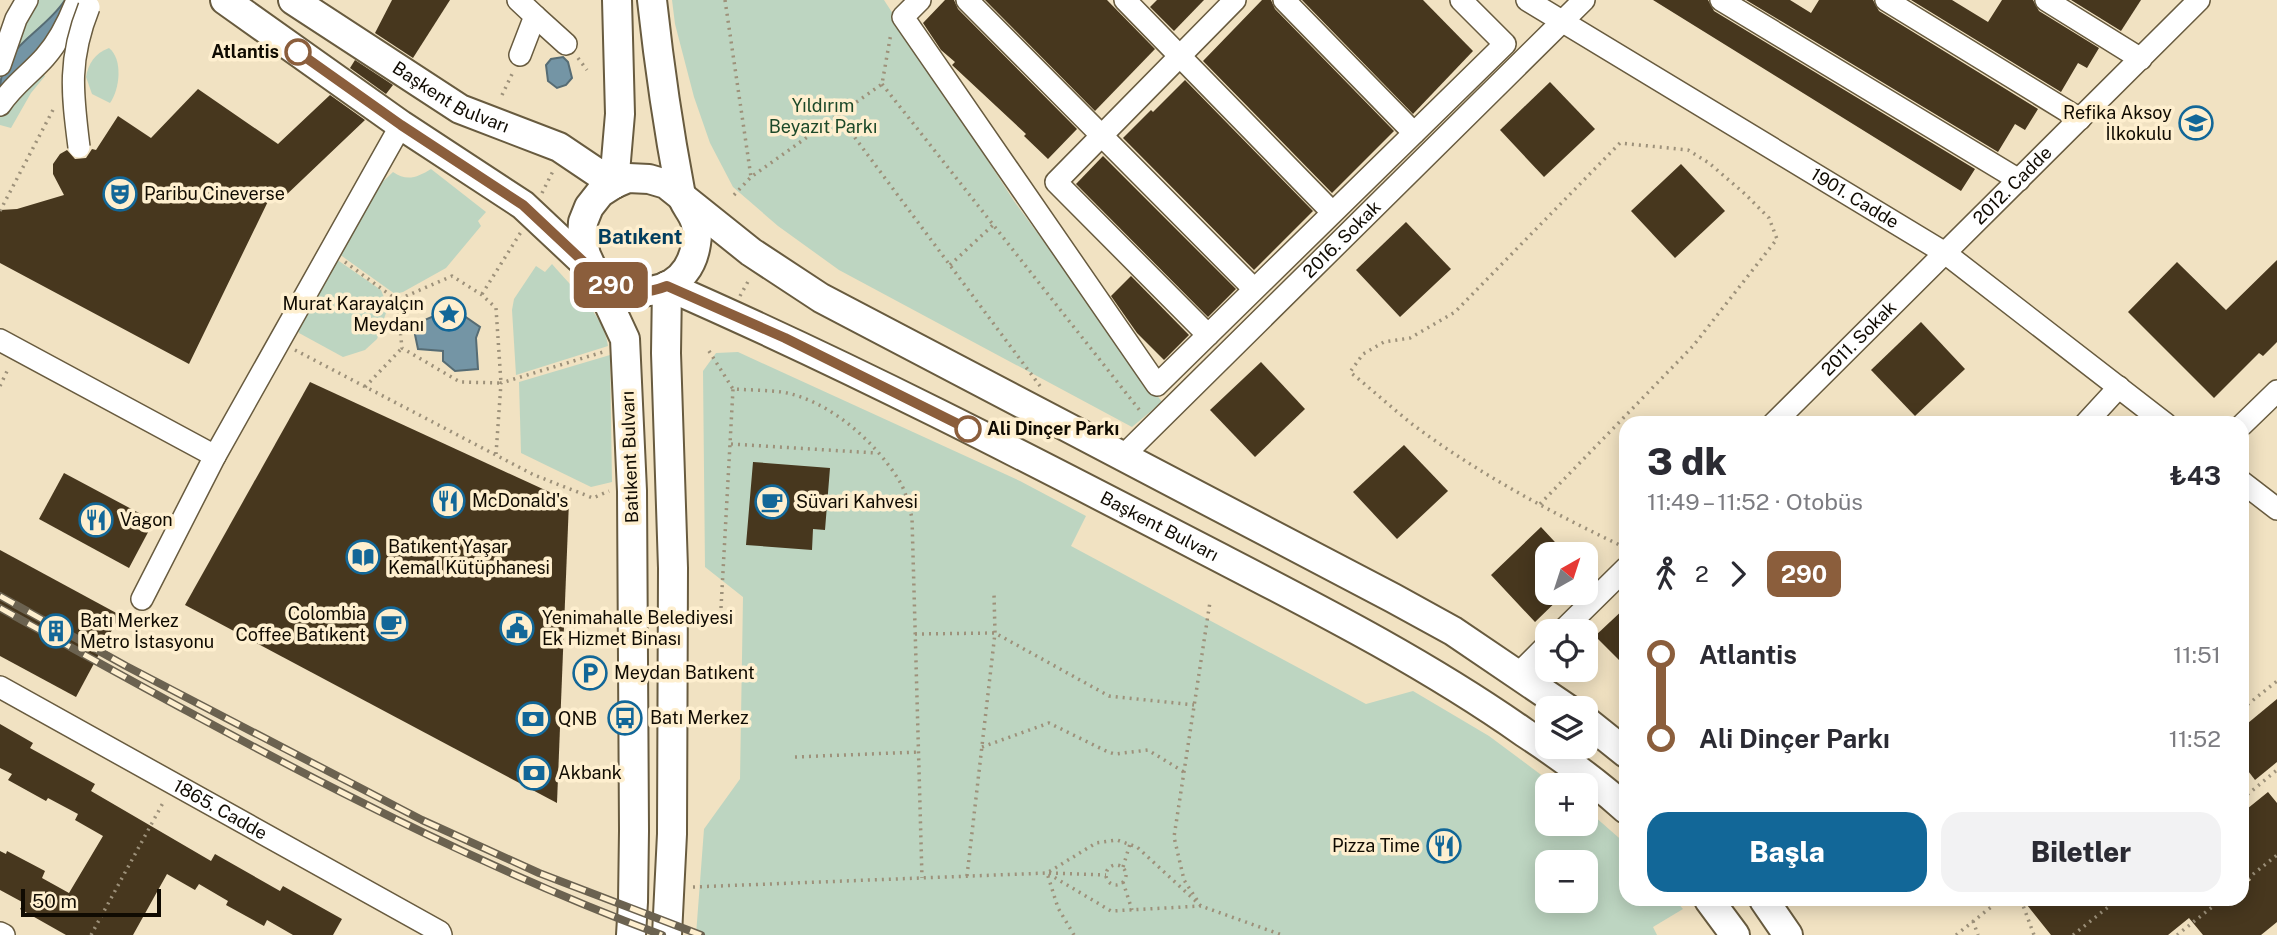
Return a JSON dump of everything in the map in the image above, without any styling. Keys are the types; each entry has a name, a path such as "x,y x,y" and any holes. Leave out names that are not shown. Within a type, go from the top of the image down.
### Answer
{"main road":[{"path":"225,0 401,125 523,205 605,282 628,291 652,292 667,286 681,275 691,261 696,244 695,216 680,195 652,0"},
{"name":"Başkent Bulvarı","path":"293,0 317,8 460,109 559,147 614,184"},
{"path":"617,0 620,114 614,184 628,178 649,178 666,184 751,252 821,298 1393,598 1453,631 1550,696"},
{"name":"Batıkent Bulvarı","path":"614,184 600,193 589,207 583,222 582,239 586,255 625,339 632,491 634,831 631,935"},
{"path":"667,286 666,353 673,568 672,834 667,935"},
{"name":"Başkent Bulvarı","path":"667,286 797,344 1102,497 1372,637 1485,705 1545,746 1619,804"},
{"path":"1598,731 1619,748"},
{"path":"1713,906 1735,935"},
{"path":"1772,906 1788,935"}],"street":[{"path":"0,65 16,19 27,0"},
{"path":"518,0 566,44"},
{"path":"920,0 903,18 1157,385 1505,44 1461,0"},
{"path":"967,0 1254,289"},
{"path":"1125,0 1332,212"},
{"path":"1208,335 1056,182 1235,0"},
{"path":"1284,0 1415,133"},
{"name":"1901. Cadde","path":"1527,0 1945,253 2156,416"},
{"name":"2016. Sokak","path":"1123,456 1584,0"},
{"path":"1721,0 2019,180"},
{"path":"1886,0 2080,119"},
{"path":"2046,0 2141,59"},
{"name":"2012. Cadde","path":"1945,253 2199,0"},
{"path":"0,105 10,91 46,56 84,3"},
{"path":"79,147 72,72 84,3"},
{"path":"520,55 535,16"},
{"path":"142,599 215,456 401,125"},
{"name":"2011. Sokak","path":"1781,416 1945,253"},
{"path":"0,340 215,456"},
{"path":"2092,416 2119,387"},
{"path":"2249,418 2277,391"},
{"path":"2249,487 2277,509"},
{"path":"1574,619 1619,575"},
{"path":"1518,674 1535,657"},
{"name":"1865. Cadde","path":"0,687 443,934"}],"path":[{"path":"725,0 751,177"},
{"path":"733,195 751,177 882,84 892,24"},
{"path":"502,95 520,55"},
{"path":"882,84 1153,427"},
{"path":"838,116 1040,386"},
{"path":"1619,545 1573,523 1496,479 1413,424 1350,372 1363,354 1384,342 1410,338 1455,312 1620,142 1688,150 1709,163 1769,218 1777,239 1693,346 1625,416"},
{"path":"539,200 555,166"},
{"path":"950,265 993,225"},
{"path":"482,295 524,228"},
{"path":"330,251 397,300 402,348 365,387"},
{"path":"738,300 756,267"},
{"path":"397,300 452,276 482,295 496,308 501,383 496,455"},
{"path":"279,341 534,475 593,498 613,490"},
{"path":"402,348 460,382 501,383 611,349"},
{"path":"709,351 733,389 721,608"},
{"path":"733,389 784,393 816,404 846,422 878,453 901,484 912,518 922,878"},
{"path":"1540,504 1619,422"},
{"path":"731,444 878,453"},
{"path":"967,876 995,634 994,594"},
{"path":"1201,906 1184,880 1174,837 1210,602"},
{"path":"915,634 995,634 1109,695 1194,705"},
{"path":"2249,703 2277,681"},
{"path":"982,747 1049,723 1115,754 1148,750 1184,772"},
{"path":"795,757 919,752"},
{"path":"2249,793 2277,771"},
{"path":"91,935 174,783"},
{"path":"1047,873 1096,843 1117,839 1137,846 1201,906"},
{"path":"1130,844 1123,867 1126,876 1123,883 1132,910"},
{"path":"2249,877 2277,855"},
{"path":"1106,875 1113,865 1123,867"},
{"path":"1047,873 1111,911 1201,906 1282,935"},
{"path":"1047,873 1058,908 1074,935"},
{"path":"693,887 1047,873 1106,875"},
{"path":"1106,875 1111,883 1123,883"},
{"path":"1956,935 1993,906"},
{"path":"2023,906 2035,935"},
{"path":"2073,935 2109,906"},
{"path":"2177,935 2213,906"},
{"path":"1973,922 1978,935"}],"green space":[{"path":"21,0 65,0 45,23 18,46"},
{"name":"Yıldırım Beyazıt Parkı","path":"672,0 884,0 1014,201 1162,402 1132,427 839,270 778,226 733,187 710,143 694,97 675,24"},
{"path":"109,48 116,59 119,74 110,103 92,94 86,77 93,60"},
{"path":"36,66 45,76 31,93 11,128 0,125 0,105"},
{"path":"431,169 486,212 478,221 481,226 446,268 395,294 339,254 374,190 393,172 403,177 412,177"},
{"path":"336,259 381,290 388,307 377,339 365,350 343,357 299,333 297,327"},
{"path":"552,264 594,312 608,346 516,375 512,310 514,299 536,266 545,272"},
{"name":"Ali Dinçer Parkı","path":"738,352 1020,481 1086,516 1071,546 1366,704 1413,691 1489,736 1539,773 1535,773 1535,836 1598,836 1598,820 1619,838 1619,906 1680,906 1683,909 1653,927 1657,935 696,935 704,829 740,779 743,597 705,567 703,371 716,353"},
{"path":"610,355 612,482 591,487 521,453 519,382"}],"water":[{"path":"65,0 72,0 54,35 0,90 7,62"},
{"path":"563,57 568,62 572,78 566,85 557,88 548,81 546,65 551,59"},
{"path":"447,304 480,327 476,338 478,369 455,371 443,361 443,351 418,349 413,325 441,313"}],"building":[{"path":"392,0 450,0 413,58 375,33"},
{"path":"945,0 954,0 958,9 1077,129 1048,159 1024,136 1026,134 952,65 955,62 941,50 923,23"},
{"path":"985,0 1107,0 1155,49 1095,111"},
{"path":"1157,0 1204,0 1174,31 1150,7"},
{"path":"1262,0 1271,0 1275,9 1394,131 1332,193 1203,61"},
{"path":"1302,0 1423,0 1473,51 1413,114"},
{"path":"1653,0 1708,0 1714,11 1975,169 1961,191"},
{"path":"1746,0 1790,0 1811,13 1819,0 1873,0 1879,11 2038,109 2025,130 2015,124 1998,152"},
{"path":"1911,0 1952,0 1988,22 2002,0 2033,0 2039,11 2099,48 2087,68 2078,63 2061,92"},
{"path":"2071,0 2141,0 2121,31"},
{"path":"355,60 393,85 386,94 350,68"},
{"path":"1185,80 1313,211 1254,270 1123,138"},
{"path":"1550,82 1595,129 1544,177 1500,130"},
{"path":"198,89 278,144 330,95 365,120 283,198 273,191 189,364 0,263 0,210 17,209 64,195 53,174 53,164 60,154 67,150 75,159 86,158 92,149 96,150 118,116 151,138"},
{"path":"1103,156 1236,289 1208,317 1076,184"},
{"path":"1681,164 1725,211 1675,258 1631,211"},
{"path":"1406,222 1451,269 1400,317 1356,270"},
{"path":"2277,260 2277,342 2263,356 2259,353 2214,398 2128,312 2177,262 2226,310"},
{"path":"1131,276 1189,335 1164,360 1137,333 1111,296"},
{"path":"1921,322 1965,369 1915,416 1871,370"},
{"path":"1261,362 1305,409 1255,457 1210,410"},
{"path":"310,382 569,501 557,803 185,605"},
{"path":"1404,445 1448,491 1397,539 1353,492"},
{"path":"753,462 830,468 825,530 813,529 812,550 746,545"},
{"name":"Vagon","path":"64,473 154,521 129,568 39,519"},
{"path":"1541,527 1555,542 1535,542 1535,606 1552,606 1535,619 1535,622 1491,575"},
{"name":"Batı Merkez Metro İstasyonu","path":"0,550 120,615 76,697 0,656"},
{"path":"1619,614 1619,660 1598,639 1598,633"},
{"path":"2277,699 2277,762 2255,780 2249,772 2249,722"},
{"path":"0,724 33,743 30,748 95,784 91,791 211,861 215,854 280,891 283,886 342,919 333,935 293,935 267,920 264,926 226,905 228,901 199,884 195,890 167,874 133,935 66,935 20,909 24,903 0,890 0,851 6,854 7,851 45,871 42,878 69,893 103,836 75,820 78,814 48,798 46,801 8,780 12,774 0,768"},
{"path":"2268,792 2277,803 2277,922 2261,935 2203,935 2189,918 2168,935 2051,935 2028,906 2249,906 2249,807"}],"railway":[{"path":"0,596 126,666 422,820 539,873 701,935"},
{"path":"0,608 243,741 408,825 576,901 662,935"}],"bus line":[{"name":"290","path":"298,52 401,125 523,205 605,282 636,293 652,292 667,286 785,338 968,429"}],"place":[{"name":"Atlantis","path":"298,52"},
{"name":"Refika Aksoy İlkokulu","path":"2196,123"},
{"name":"Paribu Cineverse","path":"120,194"},
{"name":"Murat Karayalçın Meydanı","path":"449,314"},
{"name":"Ali Dinçer Parkı","path":"968,429"},
{"name":"McDonald's","path":"448,501"},
{"name":"Süvari Kahvesi","path":"772,502"},
{"name":"Vagon","path":"96,520"},
{"name":"Batıkent Yaşar Kemal Kütüphanesi","path":"363,557"},
{"name":"Colombia Coffee Batıkent","path":"391,624"},
{"name":"Yenimahalle Belediyesi Ek Hizmet Binası","path":"517,628"},
{"name":"Batı Merkez Metro İstasyonu","path":"56,631"},
{"name":"Meydan Batıkent","path":"590,673"},
{"name":"Batı Merkez","path":"625,718"},
{"name":"QNB","path":"533,719"},
{"name":"Akbank","path":"534,773"},
{"name":"Pizza Time","path":"1444,846"}],"district":[{"name":"Batıkent","path":"640,237"}]}
